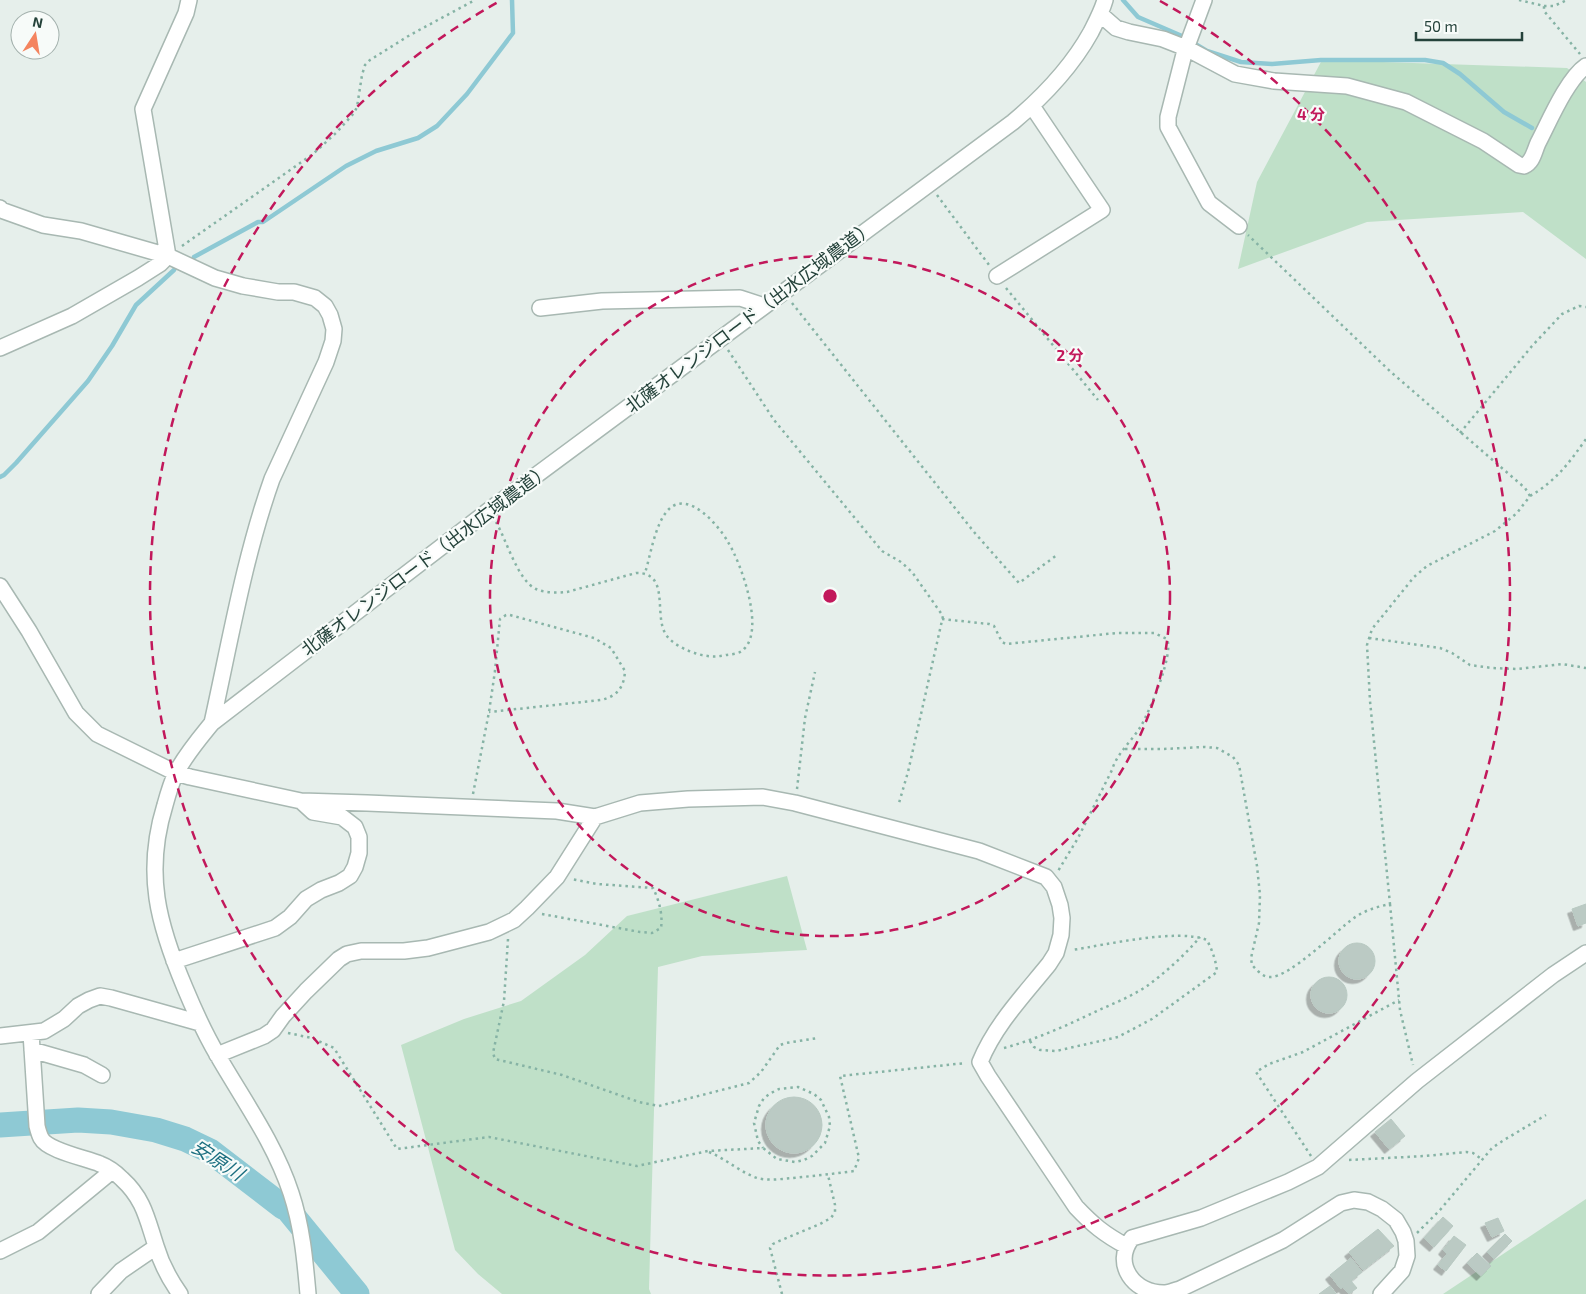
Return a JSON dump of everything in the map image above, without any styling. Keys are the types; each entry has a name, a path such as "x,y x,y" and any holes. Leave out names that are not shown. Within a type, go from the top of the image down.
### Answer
{"street":[{"path":"168,256 143,110 186,13 189,0"},
{"path":"1204,0 1188,43 1168,117 1168,127 1209,203 1239,226"},
{"path":"1102,7 1116,28 1188,43 1235,74 1274,81 1347,86 1406,102 1482,141 1519,166 1524,166 1531,161 1550,120 1573,78 1586,66"},
{"name":"北薩オレンジロード（出水広域農道）","path":"308,1294 299,1221 291,1192 270,1144 200,1023 174,961 160,916 154,874 154,853 161,818 176,773 191,748 212,724 488,511 1013,122 1054,85 1074,61 1102,7"},
{"path":"997,276 1102,210 1032,106"},
{"path":"0,208 43,225 81,231 168,256 216,278 243,286 278,292 294,292 315,298 325,306 330,315 334,329 333,341 326,362 272,479 266,498 248,564 212,724"},
{"path":"0,348 72,316 138,278 160,264 168,256"},
{"path":"540,308 602,302 740,298 764,306"},
{"path":"0,586 30,632 76,713 97,734 176,773 276,797 301,801 557,811 595,817 640,803 688,799 763,797 795,803 979,851 1046,877 1054,887 1062,918 1061,934 1056,952 1049,964 999,1026 982,1056 988,1076 1076,1207 1094,1226 1126,1246"},
{"path":"174,961 276,928 290,917 306,899 350,876 355,868 359,853 359,837 355,827 342,816 313,812 301,801"},
{"path":"217,1055 264,1036 273,1030 306,991 339,959 347,954 361,951 404,951 428,948 489,932 519,915 557,877 595,817"},
{"path":"1381,1294 1402,1271 1407,1256 1406,1241 1396,1220 1382,1209 1368,1202 1354,1200 1340,1202 1283,1240 1180,1289 1165,1293 1152,1292 1131,1281 1125,1264 1124,1254 1126,1246 1132,1238 1201,1218 1288,1182 1318,1167 1417,1081 1553,975 1586,953"},
{"path":"0,1036 44,1031 64,1019 78,1006 100,996 200,1023"},
{"path":"31,1033 37,1126 41,1139 75,1157 100,1164 123,1179 138,1197 147,1214 156,1247 164,1267 180,1294"},
{"path":"32,1050 84,1065 102,1075"},
{"path":"0,1251 38,1232 112,1171"},
{"path":"99,1294 122,1271 156,1247"}],"path":[{"path":"168,256 313,154 337,132 357,107 362,75 365,65 370,60 410,35 475,0"},
{"path":"1519,0 1544,6 1554,6 1567,0"},
{"path":"1544,6 1544,11 1586,61"},
{"path":"929,184 1018,305 1098,400"},
{"path":"1239,226 1392,373 1524,488 1530,496"},
{"path":"783,292 974,532 1019,583 1057,555"},
{"path":"1460,433 1532,346 1562,314 1579,306 1586,307"},
{"path":"720,338 774,420 882,551 901,562 912,572 943,616 908,772 899,803"},
{"path":"1417,1081 1400,1010 1370,701 1367,645 1372,629 1414,577 1426,566 1495,531 1517,513 1530,496 1546,487 1562,472 1586,439"},
{"path":"488,511 503,533 507,548 528,583 535,589 556,593 567,592 636,573 645,573 655,580 663,625 671,641 697,655 708,657 725,656 745,649 750,636 752,610 750,597 736,556 727,540 704,512 696,507 678,504 663,516 645,573"},
{"path":"470,807 489,712 499,621 506,615 594,638 611,648 625,671 622,686 612,697 601,700 489,712"},
{"path":"942,619 989,624 994,626 1002,642 1006,644 1118,633 1154,633 1167,639 1169,644 1166,660 1156,694 1141,726 1114,763 1078,838 1051,883"},
{"path":"1369,638 1440,648 1452,653 1470,665 1518,669 1562,664 1586,668"},
{"path":"795,803 805,718 815,672"},
{"path":"1125,749 1217,748 1233,757 1239,766 1258,866 1260,895 1259,923 1251,958 1252,964 1264,976 1279,976 1316,950 1354,917 1372,908 1390,904"},
{"path":"557,877 597,884 653,888 658,897 662,921 661,928 652,933 640,932 519,915 508,938 504,1001 493,1053 495,1058 562,1075 639,1102 659,1106 749,1083 780,1045 786,1042 818,1038"},
{"path":"1030,1041 1034,1047 1040,1050 1056,1051 1118,1037 1152,1019 1217,972 1216,962 1210,947 1206,940 1200,937 1182,935 1155,937 1056,952"},
{"path":"708,1151 746,1174 759,1179 772,1180 854,1171 859,1158 840,1076 982,1056 999,1049 1030,1041 1119,1001 1146,986 1172,966 1200,937"},
{"path":"1318,1167 1256,1072 1269,1064 1311,1048 1399,1000"},
{"path":"273,1030 312,1038 334,1048 397,1149 489,1137 637,1166 708,1151 763,1148 777,1159 795,1162 804,1160 819,1150 825,1143 830,1126 829,1117 821,1100 814,1094 798,1087 780,1089 771,1093 759,1106 754,1123 758,1141 763,1148"},
{"path":"1406,1241 1413,1237 1440,1210 1492,1148 1546,1115"},
{"path":"1330,1157 1348,1160 1466,1152 1473,1153 1483,1160"},
{"path":"782,1294 770,1248 777,1242 831,1218 835,1212 835,1205 828,1175"}],"green space":[{"path":"1322,60 1567,68 1586,82 1586,259 1523,212 1367,222 1238,269 1257,182"},
{"path":"787,876 807,950 702,956 658,967 649,1289 651,1294 502,1294 478,1274 455,1250 401,1045 464,1019 521,1001 585,955 627,916"},
{"path":"1586,1199 1586,1294 1443,1294"}],"building":[{"path":"1586,904 1586,923 1578,926 1572,909"},
{"path":"1357,943 1364,944 1370,948 1374,954 1374,968 1370,974 1364,978 1357,979 1350,978 1344,974 1340,968 1339,961 1340,954 1344,948 1350,944"},
{"path":"1329,977 1336,978 1342,982 1346,988 1346,1002 1342,1008 1336,1012 1329,1013 1322,1012 1316,1008 1312,1002 1311,995 1312,988 1316,982 1322,978"},
{"path":"794,1097 805,1099 814,1105 820,1114 822,1125 820,1136 814,1145 805,1151 794,1153 783,1151 774,1145 768,1136 766,1125 768,1114 774,1105 783,1099"},
{"path":"1391,1119 1405,1136 1389,1149 1375,1132"},
{"path":"1443,1217 1453,1226 1434,1247 1424,1238"},
{"path":"1498,1218 1504,1231 1492,1237 1485,1223"},
{"path":"1378,1229 1394,1246 1363,1270 1349,1252"},
{"path":"1505,1234 1512,1241 1494,1259 1487,1252"},
{"path":"1454,1236 1466,1245 1446,1271 1438,1265 1447,1254 1443,1250"},
{"path":"1477,1253 1491,1266 1481,1276 1467,1263"},
{"path":"1351,1258 1362,1272 1351,1281 1357,1288 1349,1294 1343,1287 1341,1289 1330,1275"},
{"path":"1330,1286 1336,1294 1319,1294"}],"waterway":[{"path":"194,257 258,222 263,222 346,166 376,151 418,138 437,126 467,94 513,33 512,0"},
{"path":"1123,0 1138,17 1182,36 1207,51 1241,62 1272,64 1321,60 1425,60 1443,63 1460,74 1504,112 1532,128"},
{"path":"0,477 16,463 88,381 112,346 136,305 174,270"},
{"name":"安原川","path":"0,1125 78,1120 111,1122 156,1130 185,1139 210,1151 283,1207 285,1206 357,1294"}]}
